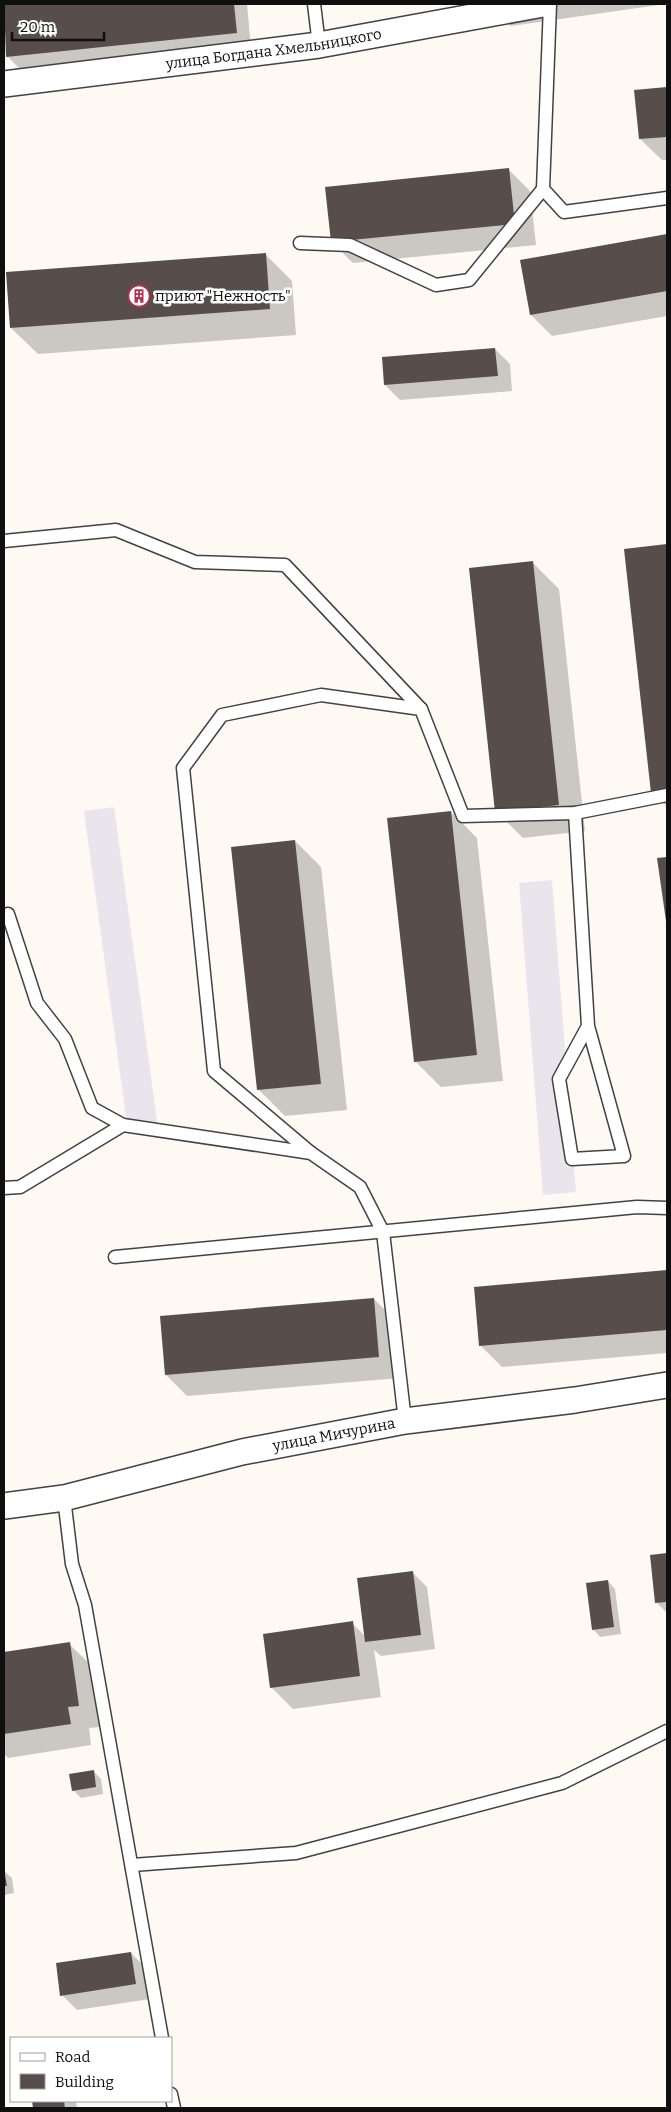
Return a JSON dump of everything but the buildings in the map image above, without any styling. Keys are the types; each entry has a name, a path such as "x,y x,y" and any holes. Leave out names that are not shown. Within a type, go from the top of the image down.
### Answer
{"street":[{"name":"улица Богдана Хмельницкого","path":"4,84 319,45 543,4"},
{"name":"улица Мичурина","path":"4,1506 64,1498 242,1452 405,1421 575,1400 667,1386"}],"lane":[{"path":"314,4 319,45"},
{"path":"300,243 350,245 436,285 469,280 543,189 550,4"},
{"path":"543,189 564,212 667,198"},
{"path":"4,541 116,530 195,562 285,565 421,709 463,816 575,813 667,795"},
{"path":"405,1421 382,1232 360,1187 312,1153 214,1071 183,768 222,715 321,695 421,709"},
{"path":"575,813 588,1026 624,1156 572,1159 559,1079 588,1026"},
{"path":"8,914 37,1003 65,1039 92,1108 123,1125 312,1153"},
{"path":"4,1188 20,1187 123,1125"},
{"path":"115,1257 636,1207 667,1208"},
{"path":"64,1498 72,1564 85,1605 162,2037"},
{"path":"132,1865 296,1853 562,1783 667,1731"}],"shaded area":[{"path":"114,807 158,1128 128,1132 84,811"},
{"path":"552,880 576,1192 543,1195 519,883"}],"place":[{"name":"приют \"Нежность\"","path":"139,296"}]}
